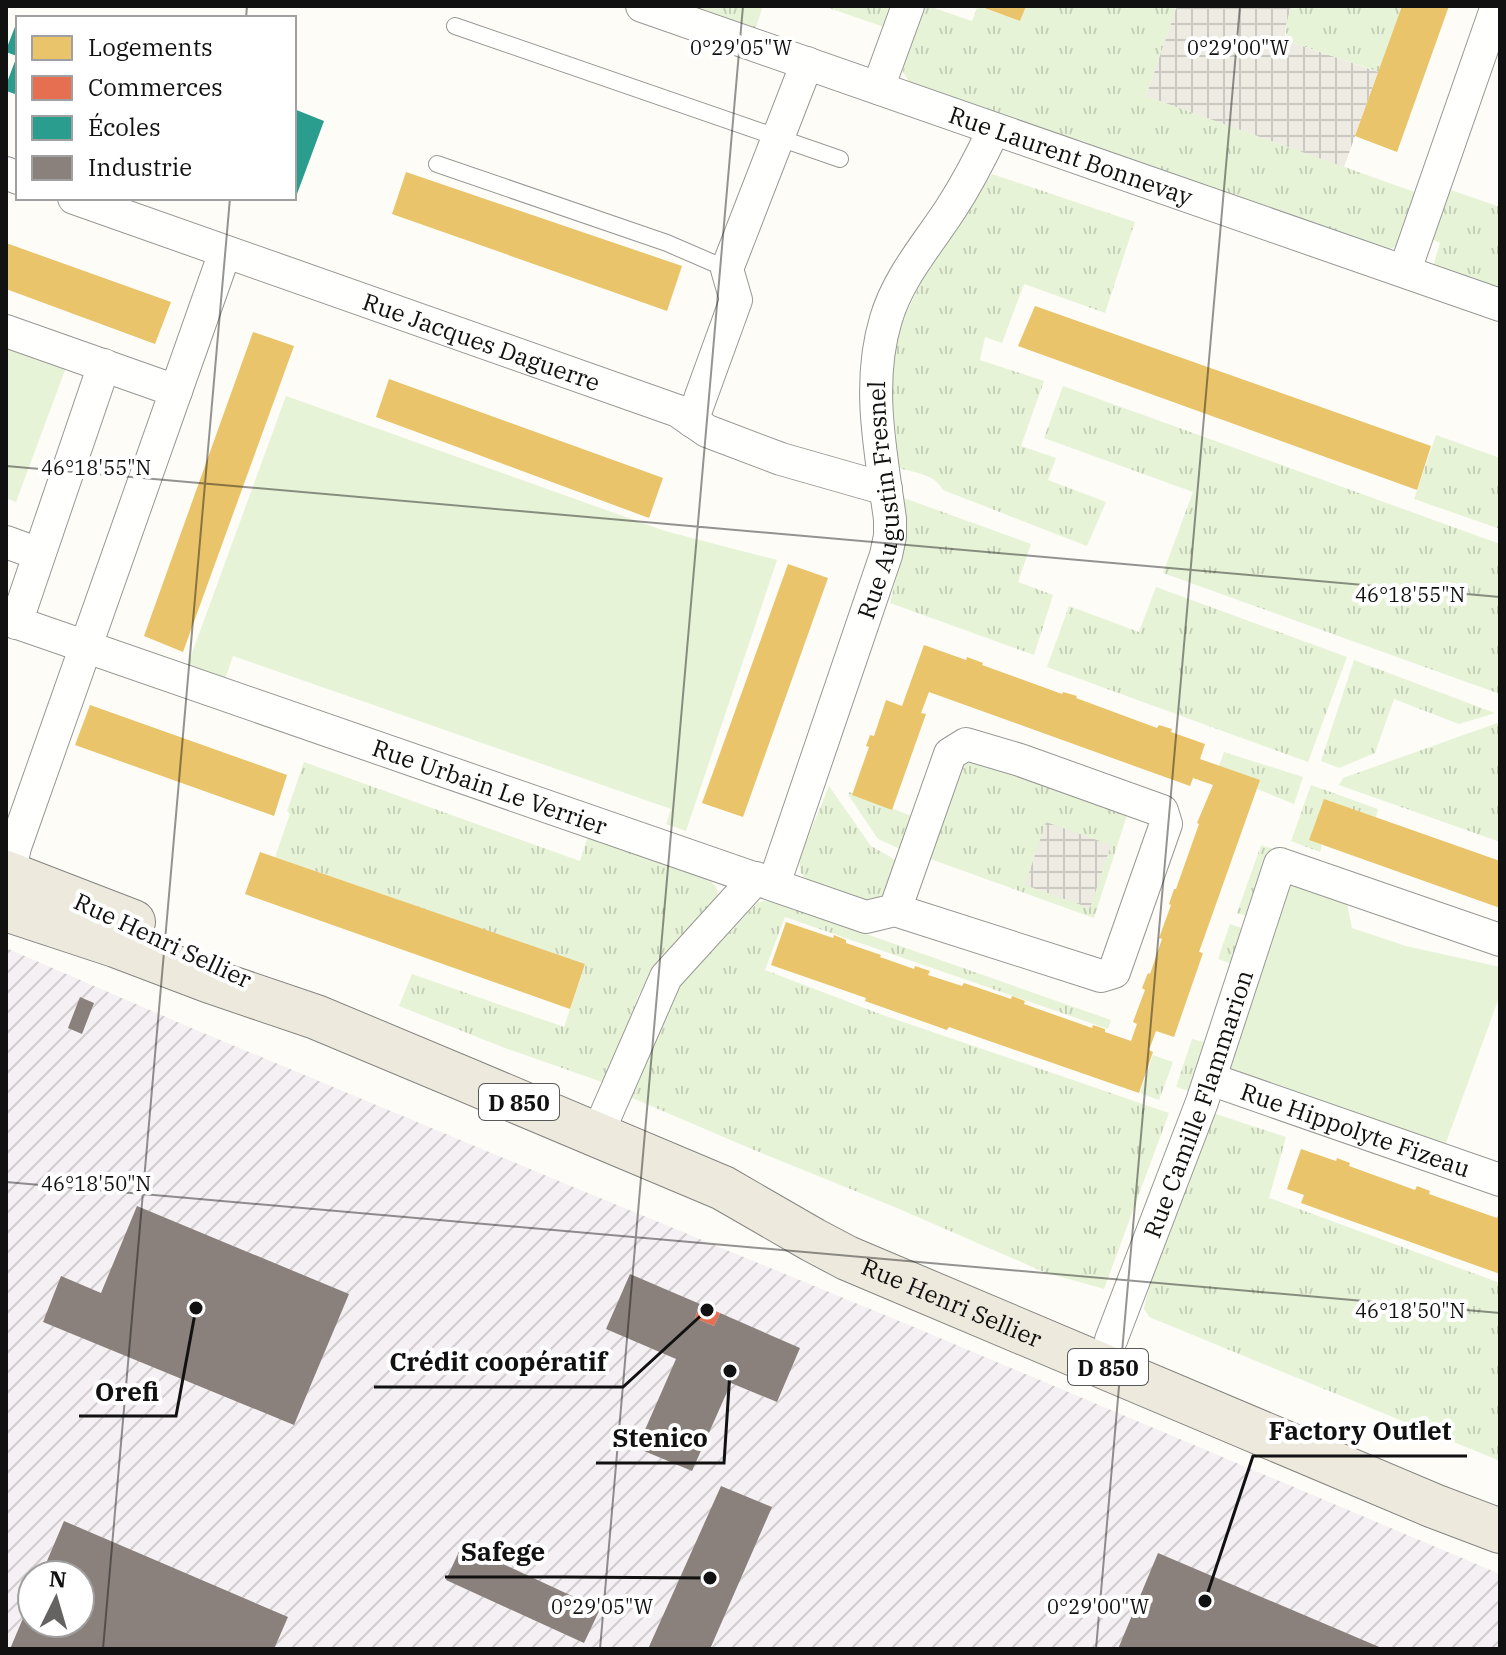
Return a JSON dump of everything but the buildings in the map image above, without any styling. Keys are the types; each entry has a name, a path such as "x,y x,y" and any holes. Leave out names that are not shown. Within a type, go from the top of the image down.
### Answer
{"main road":[{"name":"Rue Henri Sellier","path":"7,886 133,922 222,962 316,1017 723,1188 847,1258 1500,1531"},
{"name":"Rue Henri Sellier","path":"723,1188 755,1194 1500,1502"}],"street":[{"name":"Rue Laurent Bonnevay","path":"642,6 1500,305"},
{"path":"878,88 908,6"},
{"path":"1405,270 1497,6"},
{"path":"692,421 736,300 727,269 807,63"},
{"name":"Rue Augustin Fresnel","path":"597,1135 666,977 765,881 886,555 890,536 875,392 876,364 886,317 919,254 973,173 994,129"},
{"name":"Rue Jacques Daguerre","path":"80,200 678,411 707,431 781,459 886,489"},
{"path":"7,886 15,847 225,252"},
{"path":"6,331 176,391"},
{"path":"11,621 39,554 104,365"},
{"path":"6,542 39,554"},
{"name":"Rue Urbain Le Verrier","path":"11,621 866,917 895,910 1101,976 1114,972 1166,824 1162,811 966,744 950,754 895,910"},
{"name":"Rue Camille Flammarion","path":"1111,1340 1210,1079 1280,864 1500,940"},
{"name":"Rue Hippolyte Fizeau","path":"1210,1079 1500,1180"}],"lane":[{"path":"455,26 840,159"},
{"path":"437,164 667,243 727,269"}],"shaded area":[{"path":"1177,6 1291,6 1285,35 1291,42 1378,72 1344,167 1146,96"},
{"path":"1046,822 1111,845 1090,908 1025,885"},
{"path":"6,948 1500,1574 1500,1649 6,1649"}],"green space":[{"path":"685,6 763,6 755,30"},
{"path":"823,6 893,6 884,27"},
{"path":"922,6 972,21 978,6 1020,21 1026,6 1177,6 1146,96 1420,194 1400,245 1380,251 1108,153 1084,141 1060,136 911,85 903,72 905,56"},
{"path":"1291,6 1402,6 1379,72 1291,42 1285,29"},
{"path":"992,174 1135,222 1105,313 1024,284 1002,343 985,337 980,360 1044,381 1021,446 1056,458 1048,480 1106,502 1087,546 943,490 930,477 899,468 890,367 895,336 930,264"},
{"path":"1445,188 1500,207 1500,291 1433,266 1440,243 1428,237"},
{"path":"6,341 68,362 16,502 6,498"},
{"path":"1063,386 1500,544 1500,694 1163,573 1193,492 1044,438"},
{"path":"286,396 665,531 777,560 686,831 666,824 671,809 233,656 225,679 188,664"},
{"path":"1436,435 1500,458 1500,529 1414,499"},
{"path":"904,498 1031,544 1018,582 1053,595 1034,655 890,603 905,543"},
{"path":"1156,587 1347,657 1308,762 1047,667 1069,606 1139,632"},
{"path":"1354,660 1495,713 1459,724 1394,699 1375,753 1339,768 1321,761"},
{"path":"1500,722 1500,842 1339,785 1343,778"},
{"path":"1224,752 1303,777 1294,804 1257,789 1259,780 1219,766"},
{"path":"972,757 1129,809 1094,918 922,856 960,766"},
{"path":"304,762 580,861 588,836 704,877 714,885 718,897 638,996 605,1083 399,1006 412,974 564,1027 585,965 275,857"},
{"path":"1311,785 1378,809 1376,818 1324,800 1309,840 1322,845 1320,852 1291,841"},
{"path":"829,786 871,846 901,863 880,901 867,901 807,881 801,873 799,859"},
{"path":"849,792 917,818 906,852 878,839"},
{"path":"1261,845 1277,850 1252,918 1237,913"},
{"path":"1293,881 1346,899 1352,928 1406,946 1500,967 1500,995 1444,1148 1232,1072 1228,1066 1280,892"},
{"path":"775,902 1111,1020 1108,1029 785,917 765,970 880,1014 1169,1113 1104,1289 1044,1272 630,1097 674,992 757,903"},
{"path":"1230,924 1248,930 1236,965 1218,959"},
{"path":"1192,1039 1208,1043 1191,1092 1176,1087"},
{"path":"1153,1055 1173,1062 1159,1100 1140,1093"},
{"path":"1210,1112 1286,1137 1269,1198 1500,1283 1500,1461 1149,1317 1144,1308 1162,1237"}],"place":[{"name":"Orefi","path":"196,1308"},
{"name":"Crédit coopératif","path":"707,1310"},
{"name":"Stenico","path":"730,1371"},
{"name":"Safege","path":"710,1578"},
{"name":"Factory Outlet","path":"1205,1601"}]}
